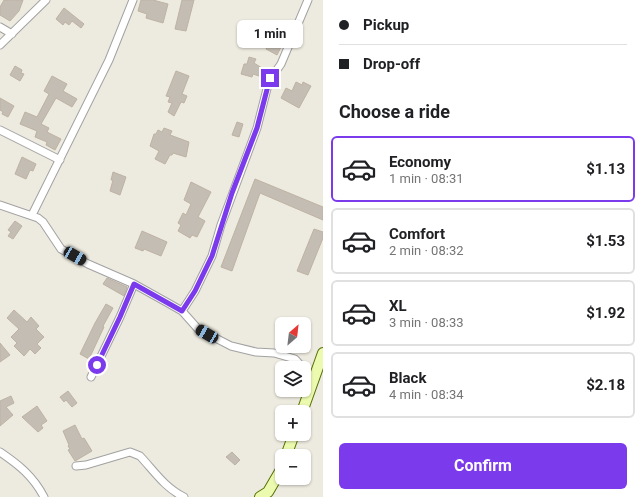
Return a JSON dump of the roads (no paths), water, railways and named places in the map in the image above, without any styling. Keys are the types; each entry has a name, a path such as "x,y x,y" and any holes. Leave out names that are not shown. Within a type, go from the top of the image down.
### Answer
{"street":[{"path":"0,45 46,0"},
{"path":"32,216 109,60 133,0"},
{"path":"182,311 195,291 212,256 232,193 257,128 269,81 281,64 308,0"},
{"path":"0,27 12,34"},
{"path":"0,130 60,160"},
{"path":"1,206 32,216 43,222 62,249 88,264 134,284 182,311 198,329 221,342 256,352 274,353 295,359 314,380"},
{"path":"91,377 134,284"},
{"path":"305,405 323,353"},
{"path":"0,452 27,473 36,483 44,497"},
{"path":"76,466 86,465 130,452 135,453 140,456 176,493 184,497"},
{"path":"265,495 275,479"}]}
